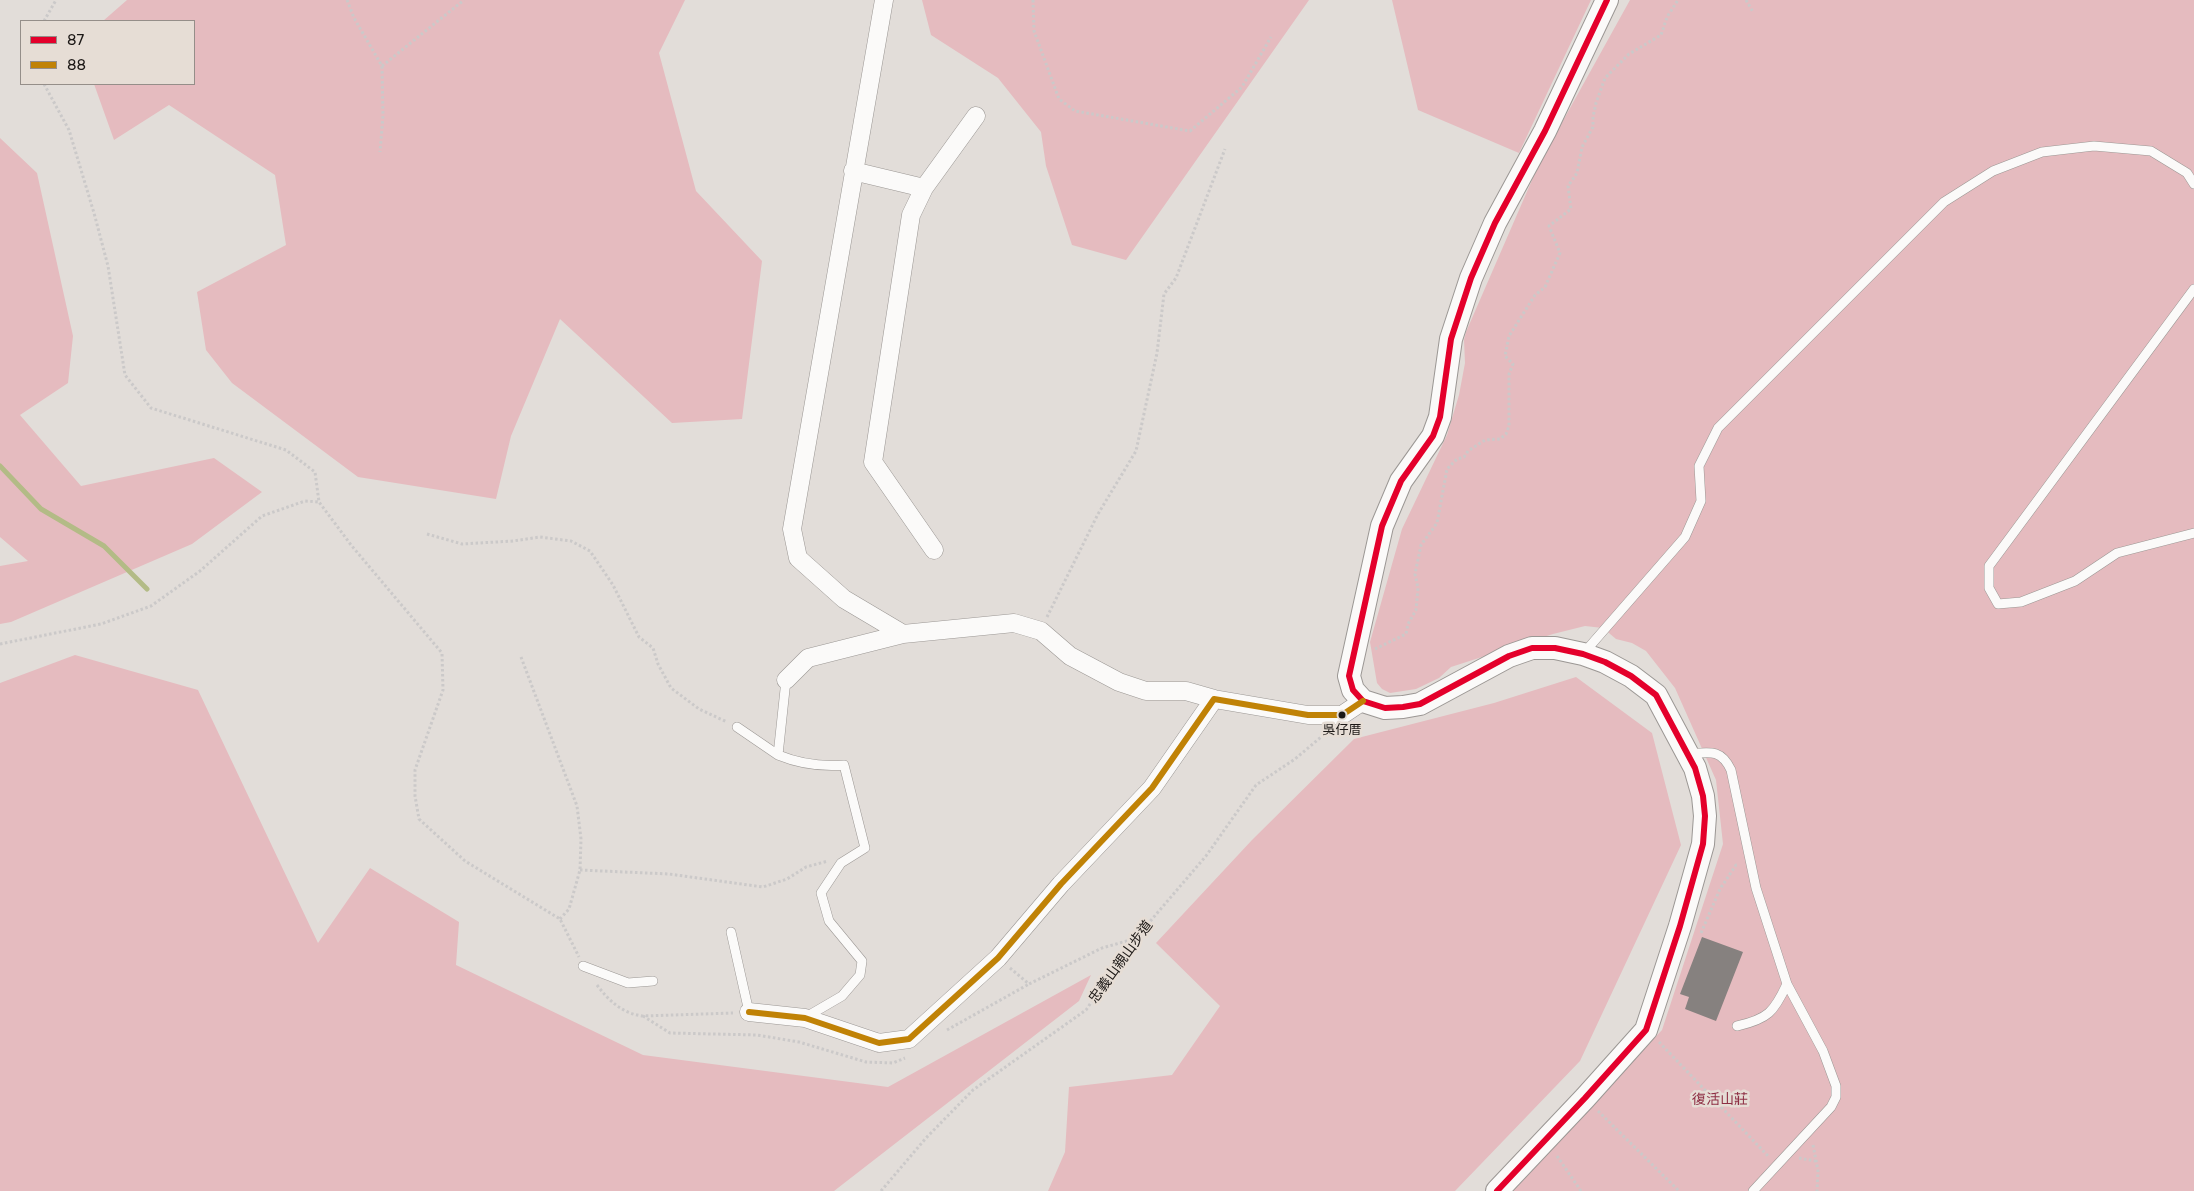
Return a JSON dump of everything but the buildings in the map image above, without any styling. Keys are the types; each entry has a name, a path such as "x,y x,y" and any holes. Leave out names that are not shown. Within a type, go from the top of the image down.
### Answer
{"street":[{"path":"884,0 792,529 798,558 844,599 903,634"},
{"path":"1497,1191 1646,1030 1680,926 1703,844 1705,816 1703,796 1695,768 1656,695 1631,676 1606,662 1582,654 1555,648 1532,648 1509,656 1420,704 1385,708 1364,701 1353,690 1349,676 1382,526 1401,482 1433,436 1440,416 1451,339 1471,278 1495,223 1545,131 1607,0"},
{"path":"934,550 873,462 911,215 924,188 976,116"},
{"path":"853,172 924,188"},
{"path":"786,680 808,658 903,634 1014,623 1040,631 1070,656 1119,682 1146,691 1186,691 1214,699 1308,716 1342,715 1364,701"},
{"path":"749,1012 806,1018 879,1043 909,1039 998,958 1061,884 1152,788 1214,699"}],"lane":[{"path":"1582,654 1684,537 1701,501 1699,466 1718,428 1944,202 1993,171 2042,152 2094,146 2151,151 2187,173 2194,184"},
{"path":"2194,289 1988,566 1988,588 1998,604 2021,602 2075,581 2117,553 2194,533"},
{"path":"778,755 786,680"},
{"path":"737,727 778,755 794,762 823,767 844,765 865,848 841,863 821,893 829,921 862,960 860,975 842,996 806,1018"},
{"path":"1689,754 1718,754 1726,759 1735,786 1750,864 1787,984 1823,1051 1836,1086 1836,1097 1821,1119 1753,1191"},
{"path":"732,932 749,1012"},
{"path":"583,966 628,983 654,981"},
{"path":"1738,1026 1758,1021 1777,1005 1787,984"}],"path":[{"path":"45,20 56,0"},
{"path":"347,0 354,18 382,66 383,116 380,152"},
{"path":"382,66 464,0"},
{"path":"1033,0 1034,31 1059,99 1075,111 1190,131 1242,87 1270,37"},
{"path":"1352,660 1406,634 1408,624 1416,610 1418,588 1415,574 1421,545 1437,523 1447,470 1457,459 1464,457 1468,451 1485,440 1500,439 1506,434 1508,426 1508,374 1513,364 1505,356 1509,336 1535,295 1545,287 1560,253 1549,226 1571,209 1568,186 1577,173 1582,147 1593,127 1596,103 1605,78 1629,54 1661,35 1667,17 1678,0"},
{"path":"1746,0 1754,12"},
{"path":"45,85 69,130 94,213 108,266 125,375 151,408 286,450 315,472 319,502 351,545 442,654 443,690 416,770 415,796 419,819 465,861 560,919 583,966 607,999 628,1014 642,1016 749,1012"},
{"path":"1040,631 1098,514 1136,451 1157,353 1164,294 1176,278 1225,149"},
{"path":"0,644 101,624 151,606 200,571 262,516 305,501 319,502"},
{"path":"427,534 462,544 514,541 540,537 572,541 590,551 613,585 639,637 654,648 658,664 671,688 699,709 737,727"},
{"path":"521,657 577,806 581,839 580,870 569,909 560,919"},
{"name":"忠義山親山步道","path":"881,1191 926,1138 974,1090 1086,1010 1134,939 1206,856 1256,785 1295,759 1324,735 1342,715"},
{"path":"580,870 669,874 763,887 787,879 806,867 824,860 841,863"},
{"path":"1699,938 1720,889 1736,866 1750,864"},
{"path":"998,958 1029,984 1102,948 1134,939"},
{"path":"1646,1030 1778,1166"},
{"path":"1585,1098 1679,1191"},
{"path":"1545,1139 1581,1191"},
{"path":"1816,1161 1818,1171 1817,1191"}],"green space":[{"path":"127,0 685,0 659,53 696,191 762,261 742,419 672,423 560,319 511,436 496,499 358,477 232,383 206,350 197,292 286,245 275,175 169,105 114,140 94,85 195,85 195,20 104,20"},
{"path":"922,0 1309,0 1126,260 1072,245 1046,166 1041,132 998,78 931,35"},
{"path":"1392,0 1591,0 1519,153 1418,110"},
{"name":"復活山莊","path":"1630,0 2194,0 2194,1191 1510,1191 1662,1030 1723,844 1716,780 1675,688 1646,651 1632,643 1616,639 1603,628 1585,626 1553,634 1451,667 1439,678 1416,689 1390,693 1382,689 1377,683 1370,642 1402,529 1447,435 1459,395 1465,363 1464,340 1466,332 1539,164"},
{"path":"0,138 37,173 73,336 68,383 20,415 81,486 214,458 262,492 192,544 11,622 0,624 0,566 28,561 0,537"},
{"path":"75,655 198,690 318,943 370,868 459,922 456,965 643,1055 888,1087 1091,975 1079,1001 834,1191 0,1191 0,683"},
{"path":"1576,677 1652,733 1681,845 1580,1061 1455,1191 1048,1191 1065,1152 1069,1087 1172,1075 1220,1006 1156,943 1252,840 1354,739 1494,703"}],"waterway":[{"path":"0,466 41,509 104,546 147,589"}],"transit line":[{"name":"87","path":"1497,1191 1646,1030 1680,926 1703,844 1705,816 1703,796 1695,768 1656,695 1631,676 1605,662 1583,654 1555,648 1532,648 1509,656 1420,704 1403,707 1385,708 1363,701 1353,690 1349,676 1382,526 1401,481 1433,436 1440,417 1451,339 1471,278 1495,223 1545,131 1607,0"},
{"name":"88","path":"749,1012 805,1018 879,1043 909,1039 998,958 1061,884 1152,788 1214,699 1308,715 1342,715 1363,701"}],"place":[{"name":"吳仔厝","path":"1342,715"}]}
